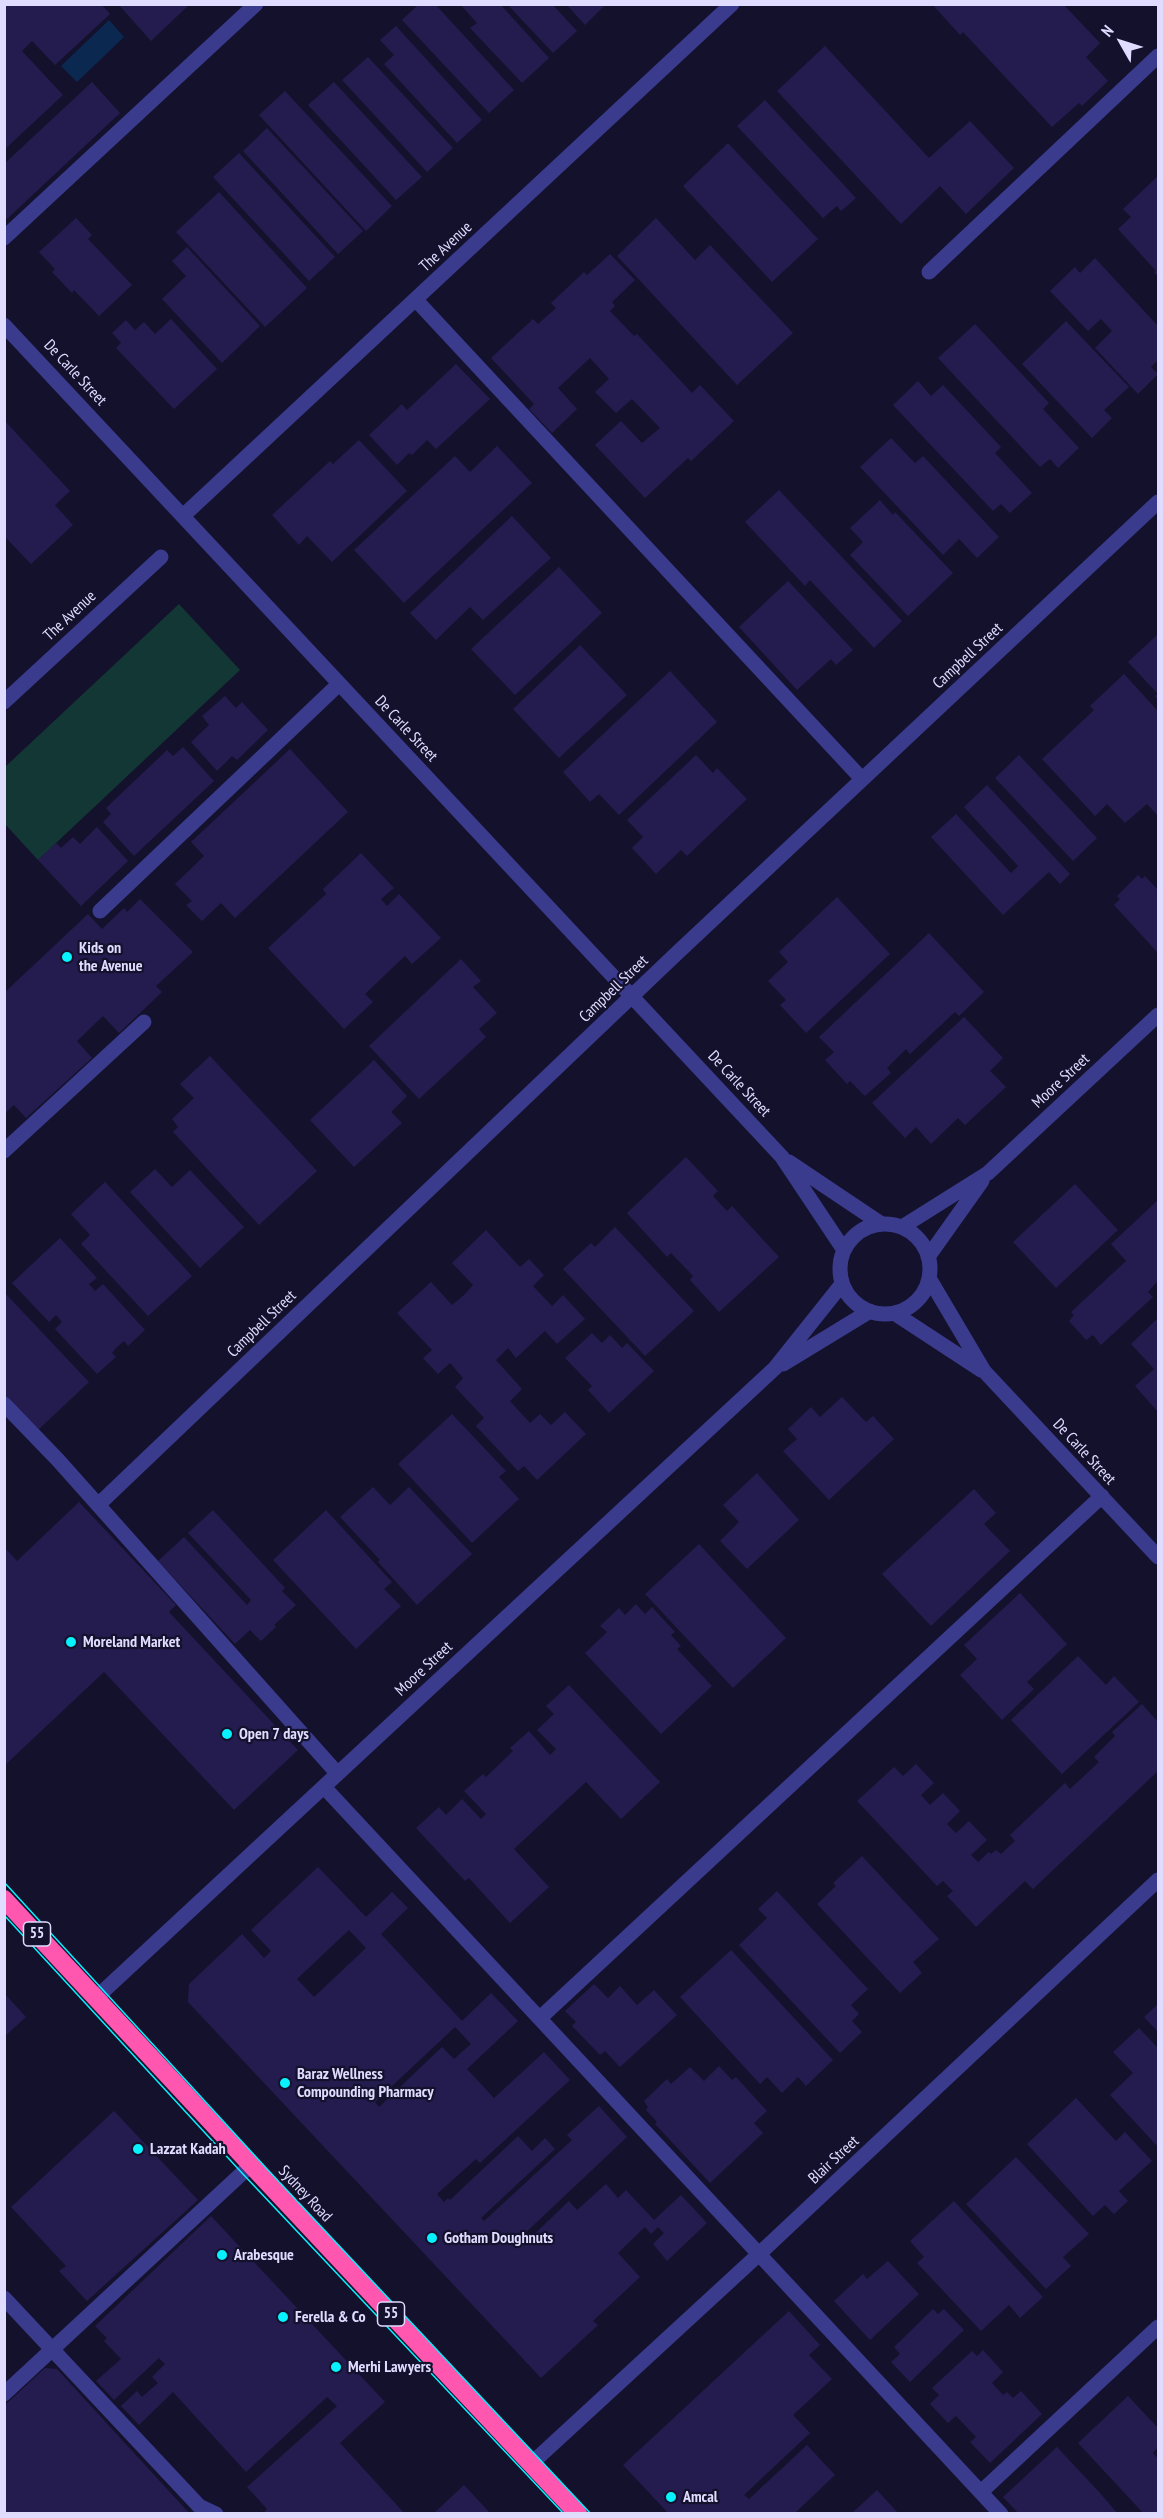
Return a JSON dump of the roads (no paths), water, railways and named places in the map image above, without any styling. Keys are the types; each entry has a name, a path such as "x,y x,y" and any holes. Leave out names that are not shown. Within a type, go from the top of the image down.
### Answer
{"highway":[{"name":"Sydney Road","path":"4,1899 579,2514"}],"street":[{"path":"4,238 256,4"},
{"name":"The Avenue","path":"184,515 732,4"},
{"path":"929,272 1158,56"},
{"path":"416,300 862,779"},
{"name":"De Carle Street","path":"4,325 782,1157 844,1250"},
{"name":"Campbell Street","path":"98,1505 862,779 1158,502"},
{"name":"The Avenue","path":"4,702 161,557"},
{"path":"100,911 339,684"},
{"name":"Moore Street","path":"902,1227 988,1173 1158,1015"},
{"path":"4,1151 144,1022"},
{"name":"De Carle Street","path":"782,1157 880,1223"},
{"name":"Moore Street","path":"928,1257 988,1173"},
{"path":"880,1223 902,1227 914,1234 923,1244 928,1257 929,1278 924,1290 906,1308 894,1313 870,1311 858,1305 848,1296 839,1272 844,1250 852,1237 865,1228 880,1223"},
{"name":"De Carle Street","path":"929,1278 984,1371 1158,1557"},
{"name":"Moore Street","path":"97,1997 775,1368 842,1284"},
{"name":"Moore Street","path":"775,1368 870,1311"},
{"name":"De Carle Street","path":"894,1313 984,1371"},
{"path":"4,1404 98,1505 337,1773"},
{"path":"540,2018 1102,1496"},
{"path":"324,1787 1001,2514"},
{"name":"Blair Street","path":"532,2463 758,2255 1158,1880"},
{"path":"4,2394 251,2165"},
{"path":"4,2298 199,2506 216,2514"},
{"path":"981,2492 1158,2326"}],"water":[{"path":"109,20 124,37 77,82 61,66"}],"tram line":[{"path":"4,1882 268,2170 591,2514"},
{"path":"4,1915 242,2173 564,2514"}],"place":[{"name":"Kids on the Avenue","path":"67,957"},
{"name":"Moreland Market","path":"71,1642"},
{"name":"Open 7 days","path":"227,1734"},
{"name":"Baraz Wellness Compounding Pharmacy","path":"285,2083"},
{"name":"Lazzat Kadah","path":"138,2149"},
{"name":"Gotham Doughnuts","path":"432,2238"},
{"name":"Arabesque","path":"222,2255"},
{"name":"Ferella & Co","path":"283,2317"},
{"name":"Merhi Lawyers","path":"336,2367"},
{"name":"Amcal","path":"671,2497"}]}
